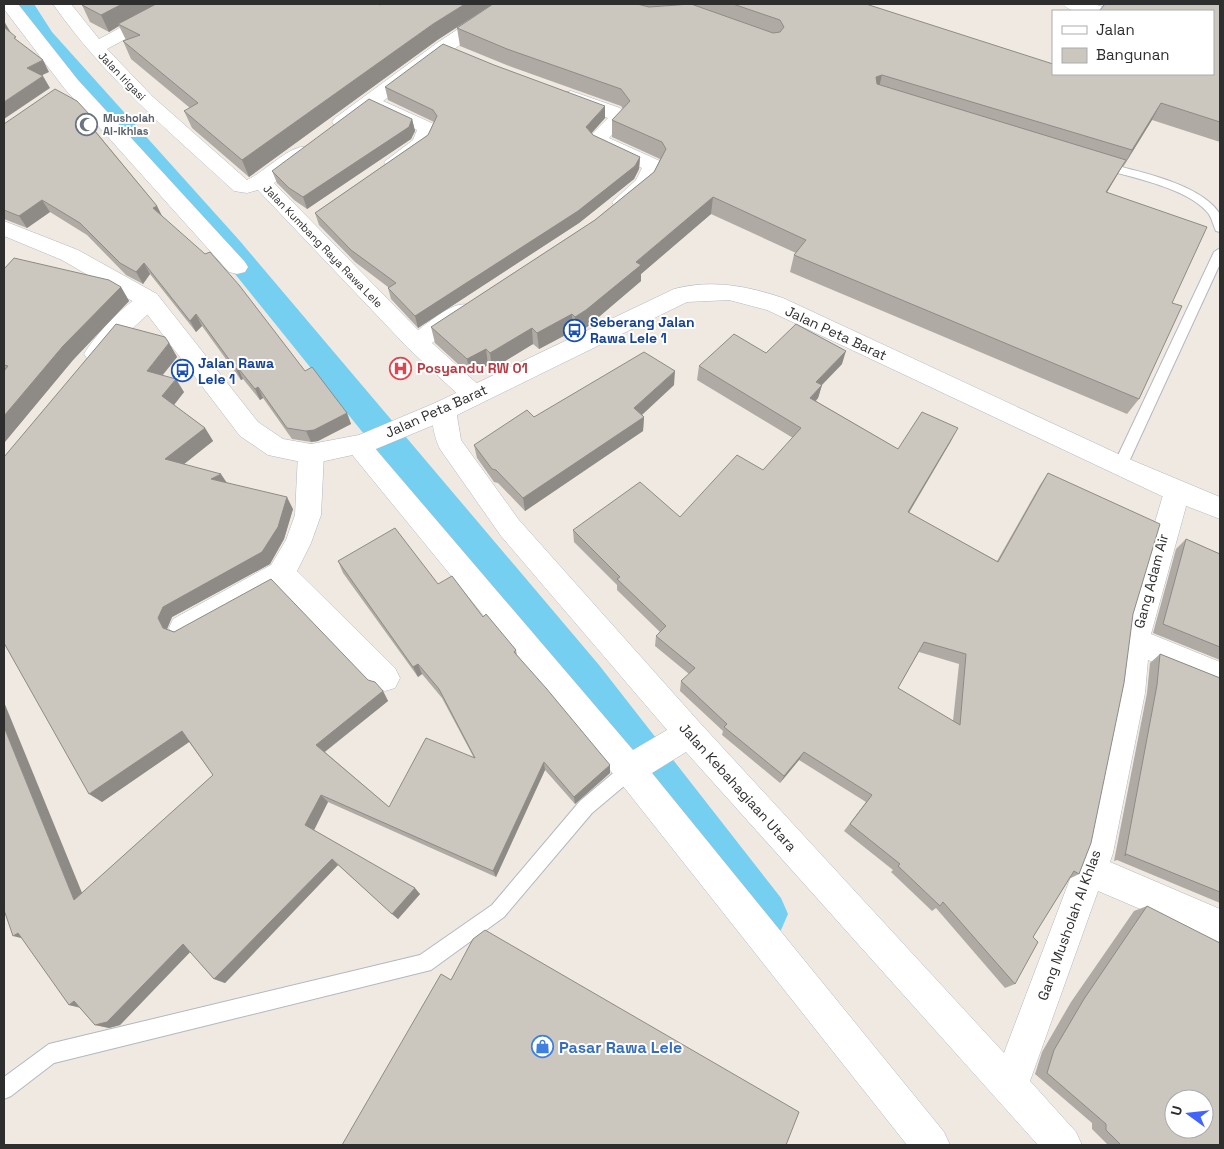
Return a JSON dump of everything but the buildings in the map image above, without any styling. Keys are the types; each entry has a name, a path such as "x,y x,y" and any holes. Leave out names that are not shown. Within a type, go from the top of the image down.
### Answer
{"street":[{"path":"9,4 63,89 237,266"},
{"name":"Jalan Irigasi","path":"62,4 96,48 146,100 241,186 250,188 262,182"},
{"path":"96,48 177,4"},
{"path":"1072,4 1093,10"},
{"path":"331,130 370,101 451,51 500,5"},
{"path":"557,92 613,112 618,118 598,138 601,142 653,165 645,183 609,212"},
{"path":"370,101 427,128 422,143 381,170"},
{"name":"Jalan Kumbang Raya Rawa Lele","path":"316,141 262,182 309,219 416,342 474,395"},
{"name":"Jalan Peta Barat","path":"4,228 70,255 149,300 248,429 276,448 311,454 360,445 442,410 682,295 712,289 749,294 775,304 1120,466 1177,492 1220,508"},
{"path":"416,342 481,299"},
{"path":"84,368 115,331 149,300"},
{"name":"Jalan Kebahagiaan Utara","path":"442,410 449,442 510,528 685,737 1063,1145"},
{"path":"360,445 633,768 931,1145"},
{"path":"183,628 281,573 298,543 308,515 311,454"},
{"name":"Gang Adam Air","path":"1177,492 1144,599 1136,641 1220,676"},
{"path":"281,573 385,678"},
{"name":"Gang Musholah Al Khlas","path":"1009,1087 1088,870 1097,853 1130,693 1136,641"},
{"path":"633,768 685,737"},
{"path":"1088,870 1220,926"}],"lane":[{"path":"1087,161 1195,197 1213,212 1220,228"},
{"path":"1120,466 1220,252"},
{"path":"4,1089 49,1054 424,963 498,911 586,807 633,768"}],"waterway":[{"path":"23,4 43,36 229,247 585,678 765,914"}],"place":[{"name":"Musholah Al-Ikhlas","path":"87,124"},
{"name":"Seberang Jalan Rawa Lele 1","path":"574,330"},
{"name":"Posyandu RW 01","path":"401,368"},
{"name":"Jalan Rawa Lele 1","path":"182,371"},
{"name":"Pasar Rawa Lele","path":"543,1047"}]}
